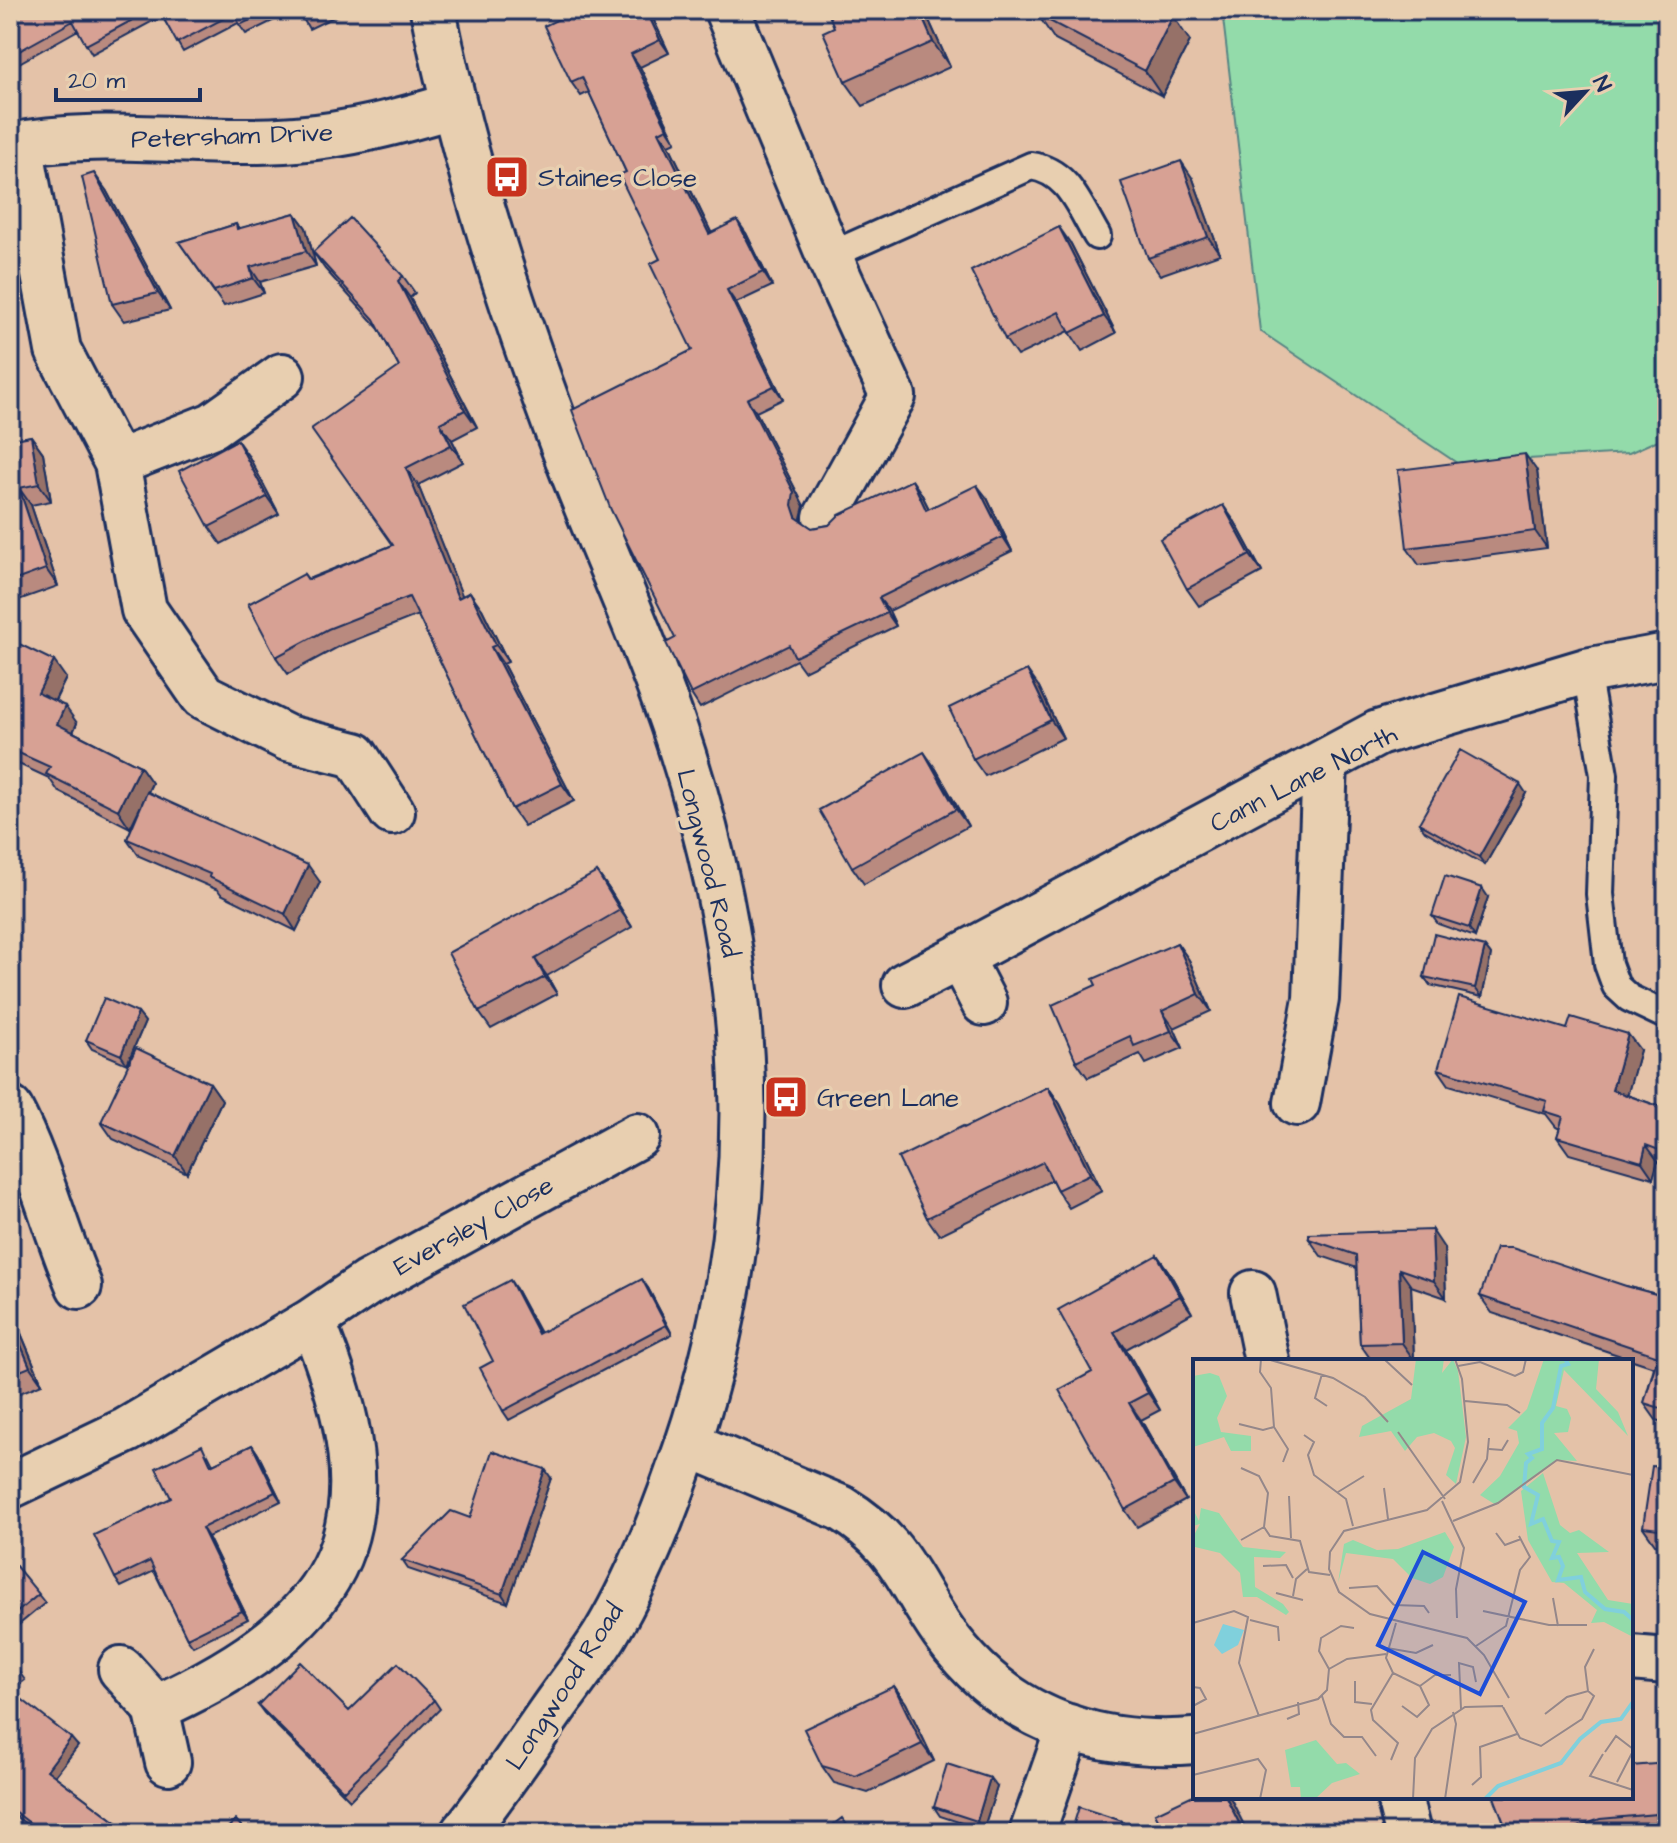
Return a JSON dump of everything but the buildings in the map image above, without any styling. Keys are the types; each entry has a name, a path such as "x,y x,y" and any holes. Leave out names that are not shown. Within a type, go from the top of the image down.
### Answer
{"street":[{"name":"Longwood Road","path":"433,10 451,106 490,243 570,464 675,730 723,903 743,1056 743,1146 731,1268 715,1356 688,1444 659,1524 605,1633 463,1833"},
{"path":"727,10 829,256 893,396 826,517"},
{"name":"Petersham Drive","path":"15,145 156,137 295,139 379,125 451,106"},
{"path":"15,145 58,350 117,463 144,610 203,696 287,738 355,755 392,812"},
{"path":"117,463 213,425 282,376"},
{"name":"Cann Lane North","path":"905,985 1378,733 1586,671 1667,656"},
{"path":"1297,1103 1316,999 1325,762"},
{"path":"960,957 984,1003"},
{"path":"10,1109 39,1170 55,1230 79,1286"},
{"name":"Eversley Close","path":"10,1486 127,1430 312,1321 368,1283 637,1136"},
{"path":"1253,1293 1267,1359"},
{"path":"156,1708 210,1684 252,1658 289,1627 323,1590 344,1545 354,1497 351,1446 333,1371 312,1321"},
{"path":"688,1444 841,1508 861,1520 896,1553 943,1632 977,1673 1017,1706 1069,1727 1117,1740 1193,1741"},
{"path":"1633,1658 1667,1661"},
{"path":"121,1669 156,1708 168,1762"},
{"path":"1032,1833 1069,1727"},
{"path":"1400,1799 1408,1833"}],"lane":[{"path":"829,256 1031,166 1050,169 1065,183 1097,236"},
{"path":"1586,671 1604,775 1600,894 1608,964 1616,986 1629,998 1667,1016"}],"green space":[{"path":"1222,10 1667,10 1667,436 1629,453 1457,463 1260,331"}],"place":[{"name":"Staines Close","path":"507,177"},
{"name":"Green Lane","path":"786,1097"}]}
